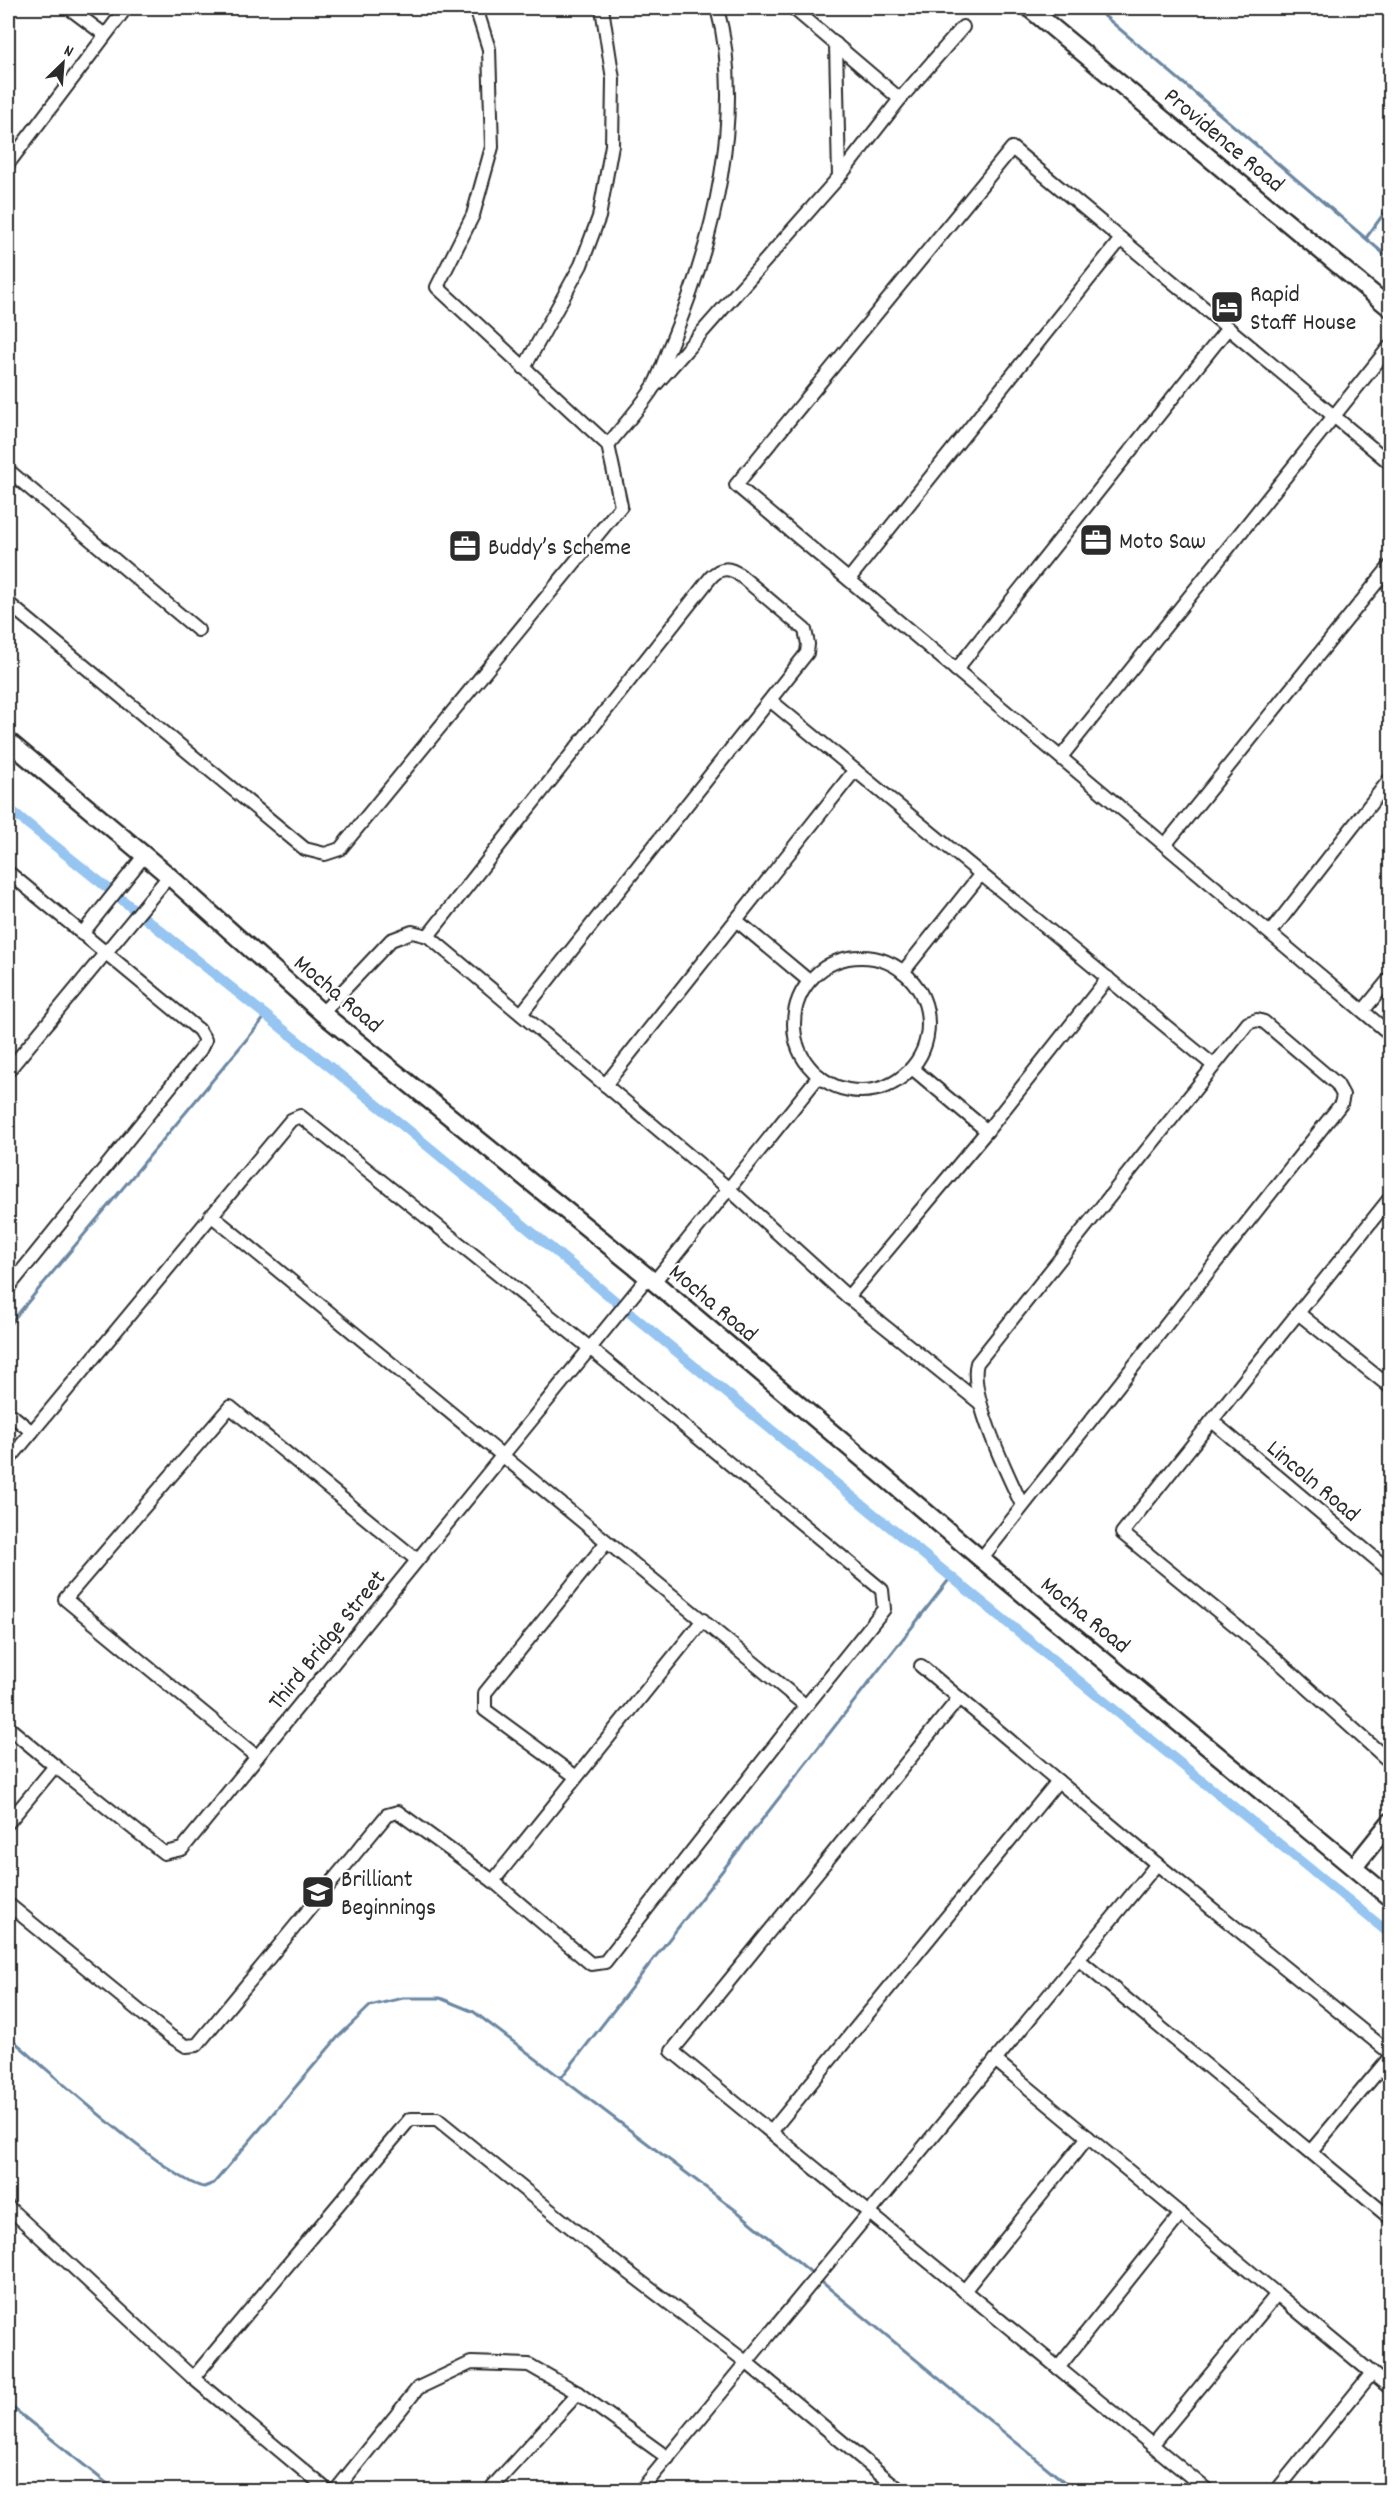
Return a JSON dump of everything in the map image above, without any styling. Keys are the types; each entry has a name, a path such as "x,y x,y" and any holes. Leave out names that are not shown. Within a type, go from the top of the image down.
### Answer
{"street":[{"path":"69,8 105,35"},
{"path":"9,157 126,8"},
{"path":"8,603 305,849 317,853 332,853 340,849 621,506 608,445 437,287 473,215 492,147 489,49 476,8"},
{"path":"524,368 581,265 599,217 612,146 613,79 602,8"},
{"path":"651,390 694,288 713,215 724,149 728,78 717,8"},
{"path":"793,8 900,99"},
{"name":"Providence Road","path":"1029,8 1390,308"},
{"name":"Providence Road","path":"1041,8 1390,297"},
{"path":"608,445 651,390 839,177 900,99 963,27"},
{"path":"836,44 839,177"},
{"path":"1390,463 1012,148 736,485 1390,1035"},
{"path":"849,579 1121,239"},
{"path":"957,670 1228,328"},
{"path":"1061,757 1390,346"},
{"path":"8,470 198,630"},
{"path":"1165,845 1390,566"},
{"path":"428,936 717,571 732,569 805,630 808,636 807,653 521,1014"},
{"path":"771,701 1213,1065"},
{"name":"Mocha Road","path":"8,741 169,876 322,1013 651,1280 981,1559 1390,1898"},
{"path":"604,1085 855,770"},
{"path":"1270,933 1390,779"},
{"path":"82,934 144,856"},
{"path":"8,872 200,1030 205,1040 201,1050 8,1288"},
{"path":"903,972 981,874"},
{"path":"8,1071 169,876"},
{"path":"736,920 809,981"},
{"path":"322,1013 391,940 412,932 428,936 729,1189 848,1297 980,1402"},
{"path":"854,957 875,958 903,972 917,988 928,1018 927,1039 912,1068 887,1085 867,1090 837,1086 819,1076 805,1060 794,1030 798,999 809,981 834,963 854,957"},
{"path":"848,1297 987,1131 1108,978"},
{"path":"1363,1011 1390,978"},
{"path":"981,1559 1343,1100 1342,1090 1337,1084 1264,1022 1257,1020 1248,1023 977,1364 974,1380 980,1402 1022,1505"},
{"path":"912,1068 987,1131"},
{"name":"Third Bridge Street","path":"63,1773 165,1853 182,1849 634,1296 651,1280 729,1189 819,1076"},
{"path":"8,1461 291,1119 300,1116 591,1349 882,1590 884,1609 605,1962 591,1965 492,1881 398,1812 387,1815 197,2045 186,2046 8,1904"},
{"path":"1389,1203 1122,1533 1268,1652 1390,1762"},
{"path":"211,1215 806,1706"},
{"path":"1298,1313 1390,1387"},
{"path":"257,1757 65,1599 230,1407 417,1560"},
{"path":"8,1412 32,1432"},
{"name":"Lincoln Road","path":"1212,1421 1390,1571"},
{"path":"575,1776 485,1710 485,1693 606,1543"},
{"path":"492,1881 575,1776 655,1683 703,1620"},
{"path":"921,1666 1390,2055 1311,2151"},
{"path":"959,1698 672,2051 1207,2490"},
{"path":"8,1727 63,1773 8,1823"},
{"path":"771,2132 1058,1781"},
{"path":"1354,1867 1390,1822"},
{"path":"641,2490 1157,1864"},
{"path":"1078,1959 1390,2218"},
{"path":"994,2060 1390,2388"},
{"path":"193,2378 410,2119 436,2119 594,2246 746,2362 900,2490"},
{"path":"964,2291 1088,2137"},
{"path":"8,2207 193,2378 327,2490"},
{"path":"1058,2368 1181,2214"},
{"path":"1152,2445 1277,2294"},
{"path":"336,2490 418,2388 471,2363 529,2365 578,2393 668,2457"},
{"path":"1277,2490 1372,2373"},
{"path":"493,2486 578,2393"}],"waterway":[{"path":"1095,8 1390,259"},
{"path":"1366,238 1390,205"},
{"path":"8,808 401,1124 837,1484 1390,1934"},
{"path":"8,1326 266,1016"},
{"path":"561,2078 951,1577"},
{"path":"8,2036 136,2145 164,2166 204,2187 214,2183 338,2037 370,2006 403,1998 440,1998 474,2012 738,2212 813,2274"},
{"path":"818,2279 1074,2490"},
{"path":"8,2404 115,2490"}],"place":[{"name":"Rapid Staff House","path":"1227,307"},
{"name":"Moto Saw","path":"1096,540"},
{"name":"Buddy’s Scheme","path":"465,546"},
{"name":"Brilliant Beginnings","path":"318,1892"}]}
